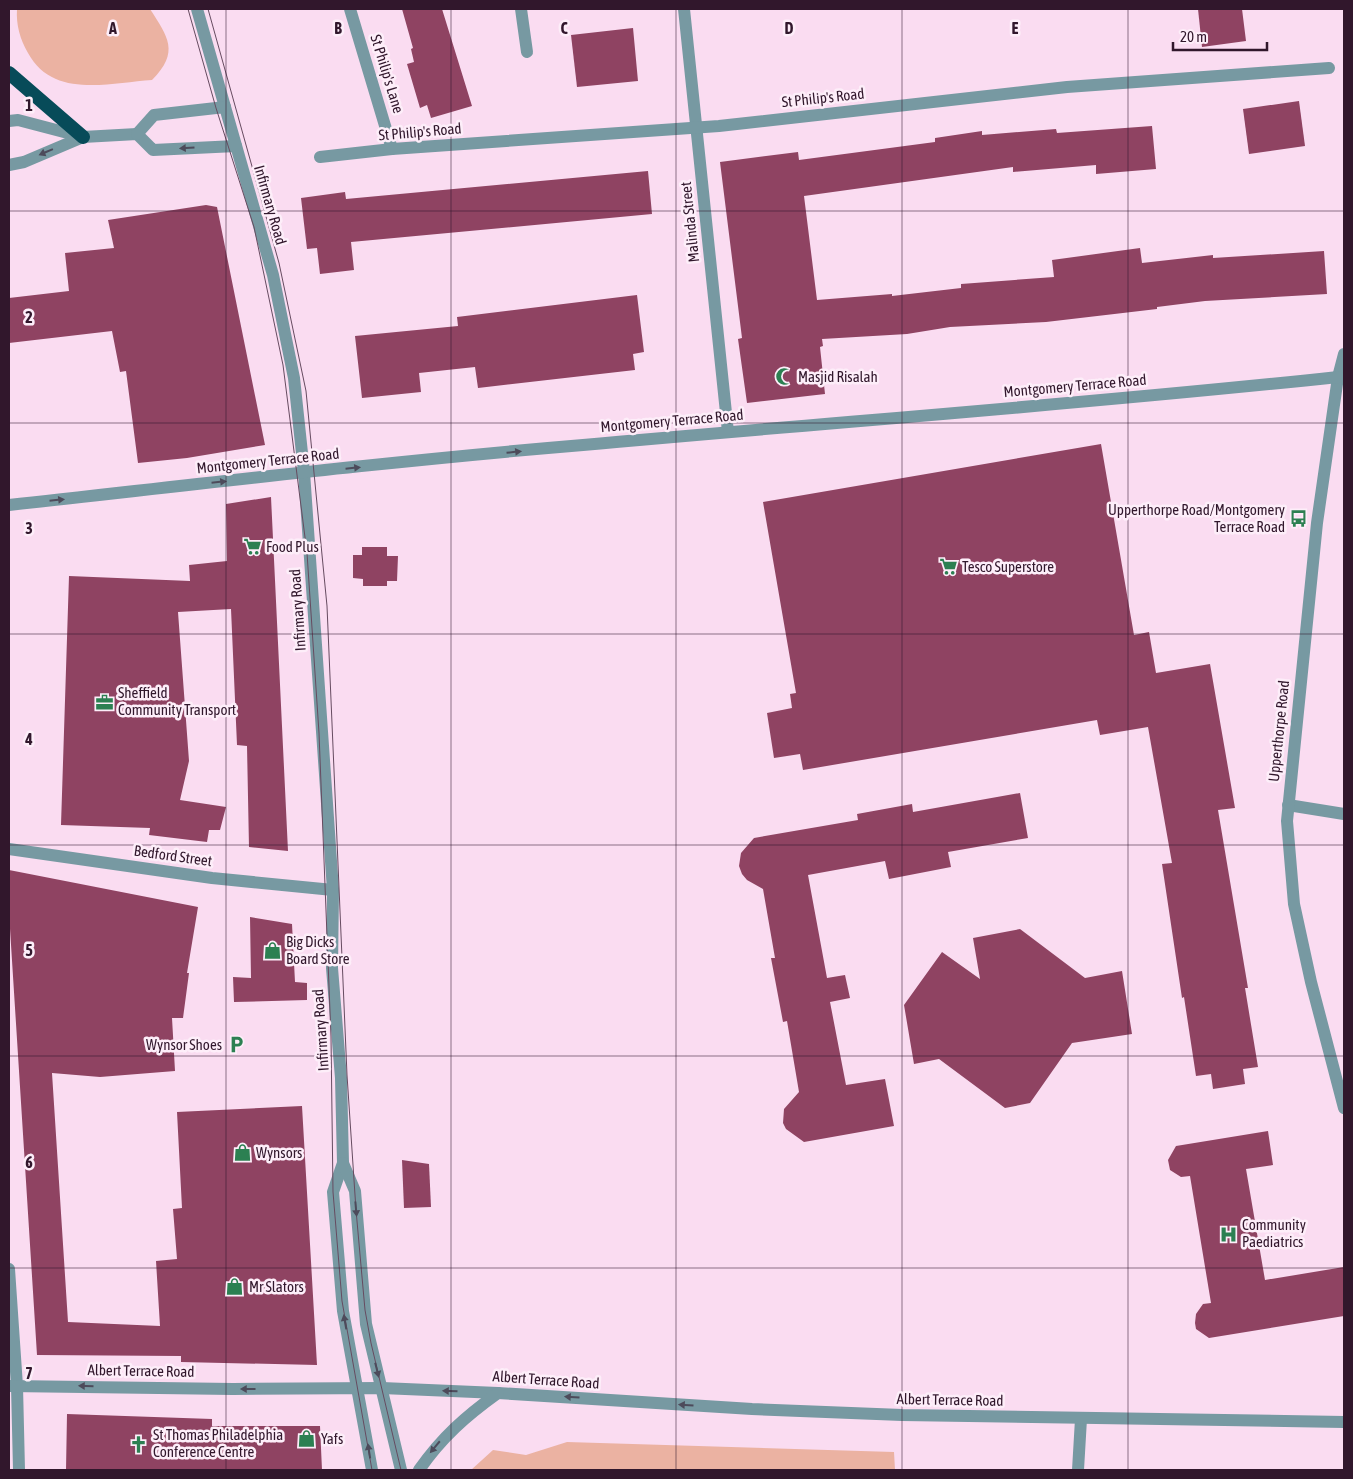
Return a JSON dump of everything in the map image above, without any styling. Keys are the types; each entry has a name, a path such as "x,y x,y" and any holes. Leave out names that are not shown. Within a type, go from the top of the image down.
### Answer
{"highway":[{"path":"9,73 83,137"}],"street":[{"name":"Infirmary Road","path":"197,9 273,275 294,378 304,472 333,890 332,968 339,1044 343,1162 333,1192 343,1312 372,1470"},
{"name":"St Philip's Lane","path":"350,9 392,149"},
{"path":"521,9 527,52"},
{"name":"Malinda Street","path":"684,9 728,432"},
{"name":"St Philip's Road","path":"320,157 392,149 696,128 1067,87 1329,68"},
{"path":"9,121 18,120 83,137 137,134 154,115 225,107"},
{"path":"137,134 153,150 236,146"},
{"path":"9,165 24,162 83,137"},
{"name":"Upperthorpe Road","path":"1344,354 1338,377 1317,523 1287,822 1294,904 1311,982 1344,1108"},
{"name":"Montgomery Terrace Road","path":"9,505 304,472 728,432 1170,395 1338,377"},
{"path":"1288,805 1344,814"},
{"name":"Bedford Street","path":"9,849 212,878 333,890"},
{"name":"Infirmary Road","path":"343,1162 355,1191 366,1324 401,1470"},
{"path":"9,1268 13,1386 19,1470"},
{"name":"Albert Terrace Road","path":"13,1386 56,1385 233,1390 382,1388 498,1393 734,1408 902,1415 1344,1422"},
{"path":"419,1470 430,1453 459,1422 498,1393"},
{"path":"1078,1470 1081,1419"}],"shaded area":[{"path":"17,9 150,9 166,36 168,53 166,61 152,80 100,85 67,83 52,77 39,67 28,53 19,32"},
{"path":"567,1442 894,1452 895,1470 471,1470 493,1450 526,1455"}],"building":[{"path":"402,9 442,9 472,106 431,118 427,105 420,108 407,64 414,62 411,49 413,48"},
{"path":"1198,9 1242,9 1246,41 1202,47"},
{"path":"633,28 638,81 577,87 571,35"},
{"path":"1299,101 1305,146 1249,154 1243,109"},
{"path":"1152,126 1156,169 1096,174 1096,165 1013,172 1013,167 804,196 817,300 892,294 892,296 961,288 961,284 1054,277 1052,260 1140,248 1142,263 1213,255 1213,258 1324,251 1327,294 1205,301 1157,307 1157,309 1046,322 950,327 907,334 822,339 823,346 820,347 825,394 747,403 738,339 742,338 720,162 798,152 799,160 935,142 935,138 982,131 982,135 1056,129 1057,133"},
{"path":"648,171 652,214 351,242 354,270 320,274 317,248 307,249 301,198 345,192 346,199"},
{"path":"206,205 217,207 265,445 187,458 138,463 126,371 120,372 112,331 9,343 9,298 69,291 65,253 114,248 108,220"},
{"path":"637,295 644,352 633,354 635,370 478,388 475,367 419,373 421,392 362,398 355,336 458,326 457,317"},
{"name":"Tesco Superstore","path":"1101,444 1134,635 1149,632 1156,673 1210,664 1235,808 1218,810 1248,988 1245,988 1258,1067 1243,1069 1245,1084 1213,1089 1211,1074 1196,1076 1162,864 1172,863 1148,727 1100,735 1097,720 803,770 800,754 774,758 767,713 792,708 790,694 796,693 763,502"},
{"path":"271,497 288,851 249,847 247,746 237,745 231,609 178,612 189,761 180,800 226,807 220,830 209,830 207,842 149,835 150,828 61,825 69,576 190,581 189,565 227,561 226,504"},
{"path":"362,547 387,547 387,556 398,556 397,581 387,581 387,586 363,586 363,579 353,578 353,555 362,555"},
{"path":"1020,793 1028,838 948,852 951,867 889,879 885,861 808,875 827,978 845,975 850,998 830,1002 846,1085 885,1079 894,1126 804,1142 786,1129 783,1123 784,1109 799,1092 787,1021 783,1022 771,958 775,958 763,889 747,880 742,874 739,866 741,853 754,838 858,820 857,814 912,804 913,812"},
{"path":"9,870 198,907 187,973 189,973 183,1018 172,1018 175,1071 100,1077 52,1073 68,1322 160,1326 156,1261 177,1259 173,1209 182,1208 177,1112 302,1106 317,1365 181,1362 181,1356 37,1355 9,913"},
{"name":"Big Dicks Board Store","path":"250,917 292,924 295,982 307,983 307,1000 234,1002 233,977 251,978"},
{"path":"1020,929 1085,978 1122,971 1132,1034 1072,1043 1030,1103 1005,1108 939,1059 914,1064 904,1005 942,952 980,979 973,938"},
{"name":"Community Paediatrics","path":"1268,1131 1273,1165 1246,1169 1265,1280 1344,1267 1344,1316 1209,1338 1196,1329 1195,1323 1196,1314 1203,1304 1211,1303 1190,1176 1181,1177 1170,1170 1168,1160 1176,1146"},
{"path":"402,1160 429,1164 431,1207 404,1208"},
{"name":"St Thomas Philadelphia Conference Centre","path":"67,1414 212,1419 212,1426 320,1426 322,1470 66,1470"}],"tram line":[{"path":"188,9 216,108 254,227 283,365 307,553 319,733 331,1037 333,1192 342,1301 372,1470"},
{"path":"208,9 279,263 306,391 327,606 347,1075 356,1210 365,1310 401,1470"}],"place":[{"name":"Masjid Risalah","path":"784,377"},
{"name":"Upperthorpe Road/Montgomery Terrace Road","path":"1299,519"},
{"name":"Food Plus","path":"252,547"},
{"name":"Tesco Superstore","path":"948,567"},
{"name":"Sheffield Community Transport","path":"104,702"},
{"name":"Big Dicks Board Store","path":"272,951"},
{"name":"Wynsor Shoes","path":"236,1045"},
{"name":"Wynsors","path":"242,1153"},
{"name":"Community Paediatrics","path":"1228,1234"},
{"name":"Mr Slators","path":"235,1287"},
{"name":"Yafs","path":"307,1439"},
{"name":"St Thomas Philadelphia Conference Centre","path":"139,1444"}]}
